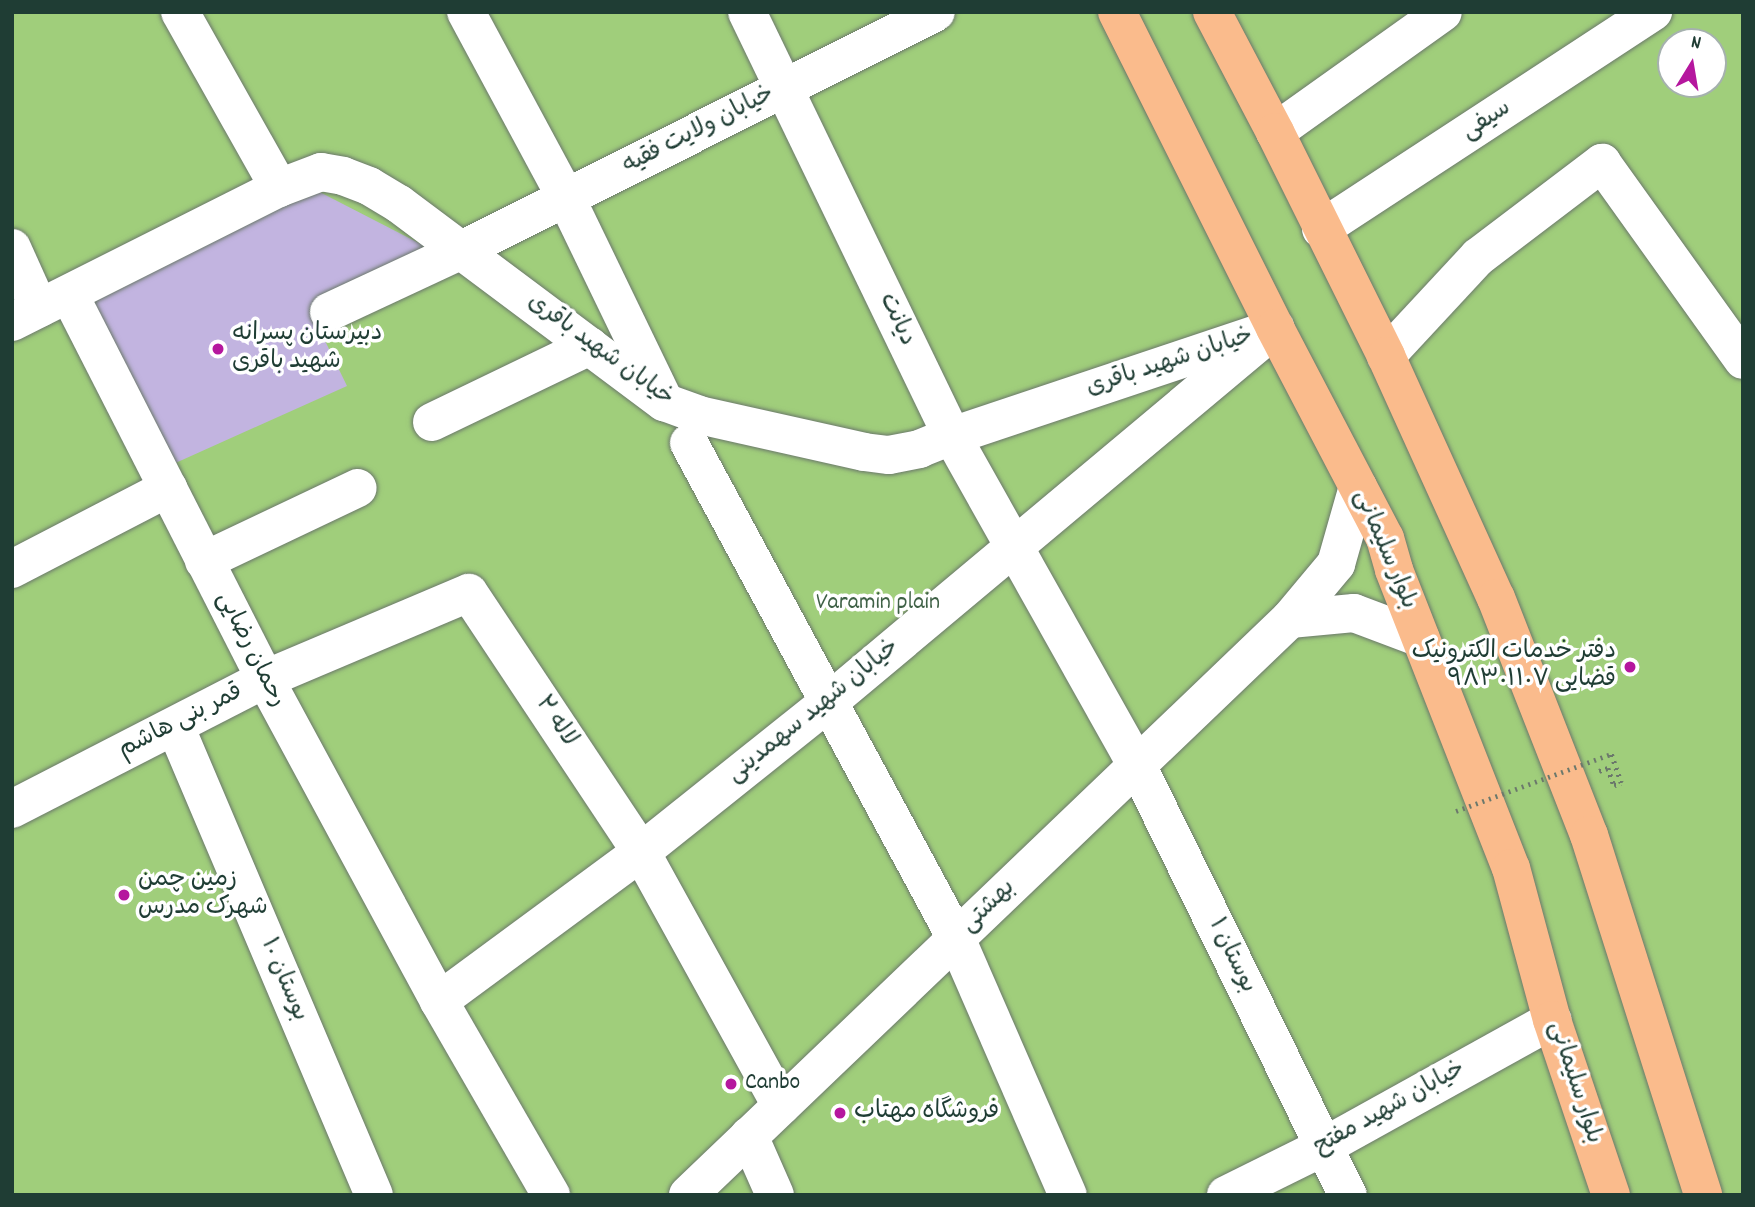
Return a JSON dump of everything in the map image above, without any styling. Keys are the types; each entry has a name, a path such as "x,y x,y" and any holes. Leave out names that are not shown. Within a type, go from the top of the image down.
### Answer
{"highway":[{"name":"بلوار سلیمانی","path":"1117,12 1275,328 1385,538 1420,638 1511,868 1552,1020 1611,1195"},
{"path":"1212,12 1386,356 1496,598 1589,835 1703,1195"}],"street":[{"path":"180,12 279,188"},
{"path":"467,12 566,198 664,402"},
{"name":"دیانت","path":"747,12 952,436 1014,548"},
{"name":"خیابان ولایت فقیه","path":"329,312 462,250 936,12"},
{"name":"سیفی","path":"1321,229 1653,12"},
{"path":"1275,132 1421,19"},
{"path":"1386,356 1478,257 1602,163 1743,360"},
{"name":"خیابان شهید باقری","path":"40,308 279,188 321,173 343,176 369,186 400,204 664,402 699,415 876,453 889,455 919,449 1275,328"},
{"name":"رحمان رضایی","path":"12,248 40,308 168,488 265,679 439,1001 551,1195"},
{"name":"خیابان شهید سهمدینی","path":"439,1001 640,852 830,701 1275,328"},
{"path":"432,422 590,346"},
{"path":"689,443 956,938 1068,1195"},
{"name":"بهشتی","path":"688,1195 1290,619 1336,564 1358,487"},
{"path":"12,569 168,488"},
{"path":"204,561 358,488"},
{"name":"بوستان ۱","path":"1014,548 1137,765 1348,1195"},
{"name":"قمر بنی هاشم","path":"12,809 265,679 469,593"},
{"name":"لاله ۲","path":"469,593 640,852 781,1106"},
{"path":"1290,619 1354,613 1420,638"},
{"name":"بوستان ۱۰","path":"175,726 374,1195"},
{"name":"خیابان شهید مفتح","path":"1226,1195 1325,1146 1552,1020"},
{"path":"749,1136 775,1195"}],"path":[{"path":"1456,811 1611,754 1621,783 1614,785 1608,768"}],"green space":[{"name":"Varamin plain","path":"12,12 1743,12 1743,1195 12,1195"}],"building":[{"name":"دبیرستان پسرانه شهید باقری","path":"306,185 444,256 311,312 347,386 171,465 81,300"}],"place":[{"name":"دبیرستان پسرانه شهید باقری","path":"218,349"},
{"name":"دفتر خدمات الکترونیک قضایی ۹۸۳۰۱۱۰۷","path":"1630,667"},
{"name":"زمین چمن شهرک مدرس","path":"124,895"},
{"name":"Canbo","path":"731,1084"},
{"name":"فروشگاه مهتاب","path":"840,1113"}]}
